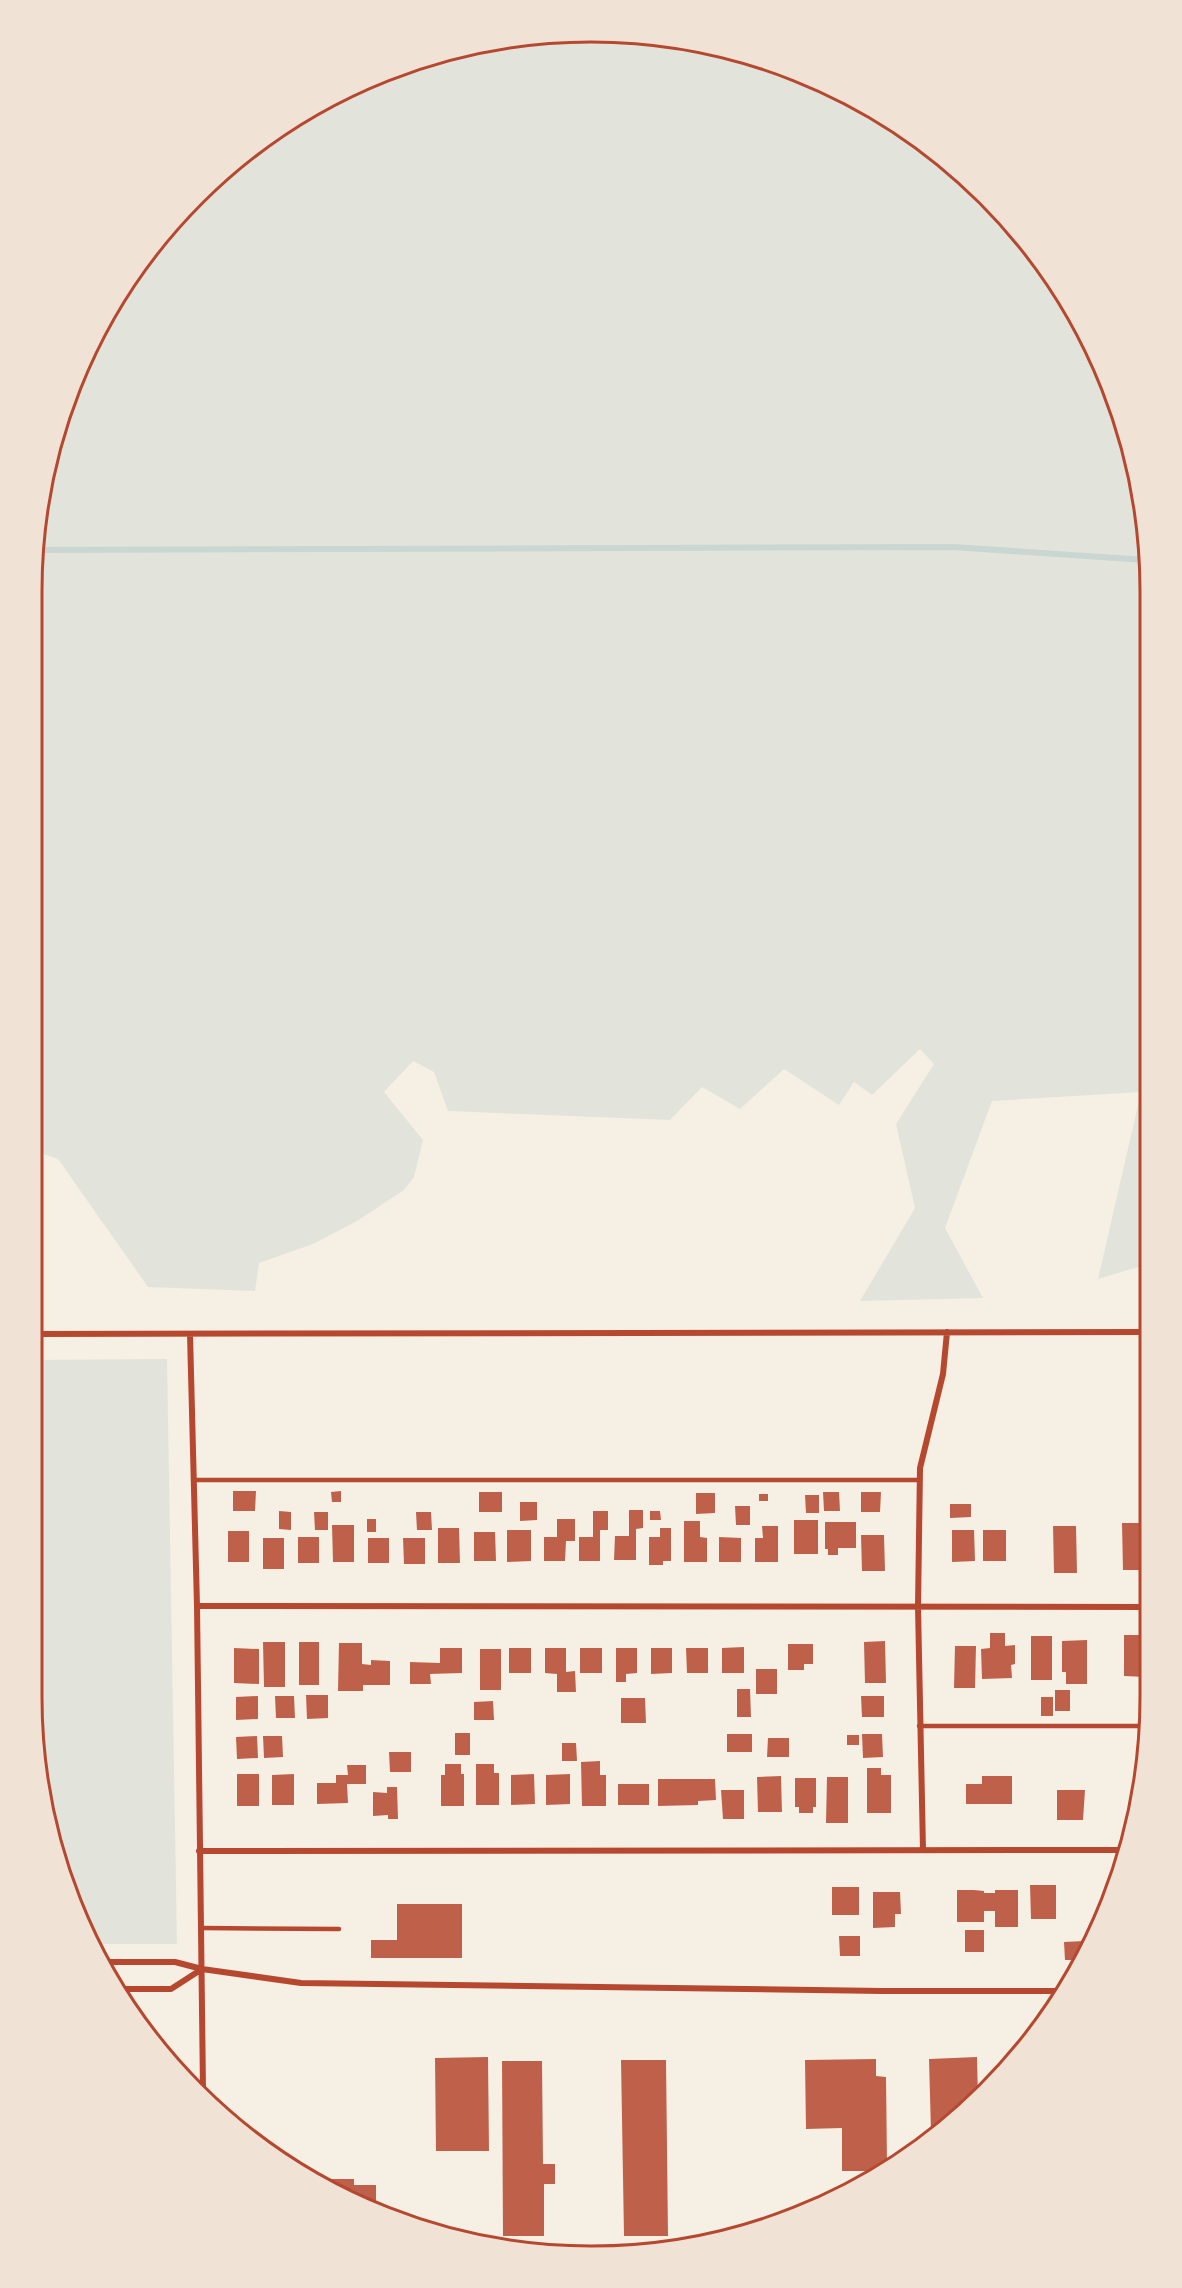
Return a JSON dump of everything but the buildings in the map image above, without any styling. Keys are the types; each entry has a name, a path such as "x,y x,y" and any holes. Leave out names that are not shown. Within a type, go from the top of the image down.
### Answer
{"street":[{"path":"923,1850 918,1607 920,1480 923,1449 943,1374 946,1332"},
{"path":"42,1335 1140,1332"},
{"path":"190,1334 197,1606 203,2085"},
{"path":"197,1606 1140,1607"},
{"path":"199,1851 1118,1850"},
{"path":"111,1962 175,1962 202,1969 301,1983 884,1991 1054,1991"},
{"path":"127,1989 171,1989 202,1969"}],"lane":[{"path":"193,1480 920,1480"},
{"path":"919,1726 1139,1726"},
{"path":"201,1928 339,1929"}],"shaded area":[{"path":"555,43 627,43 663,47 733,61 767,71 834,99 866,116 925,155 953,178 1004,229 1027,257 1066,317 1098,381 1111,415 1129,484 1139,555 1140,591 1140,1092 992,1101 945,1228 983,1298 860,1301 915,1208 896,1124 934,1064 920,1049 872,1095 854,1082 839,1105 784,1069 740,1109 702,1087 670,1120 448,1111 434,1072 413,1061 384,1092 423,1140 414,1177 404,1190 357,1221 313,1244 259,1263 255,1291 148,1287 58,1159 42,1153 42,591 47,519 61,449 84,381 116,316 155,257 178,229 229,178 257,155 286,135 348,99 415,71 449,61 519,47"},
{"path":"1140,1096 1140,1266 1098,1279"},
{"path":"167,1359 177,1944 101,1944 71,1873 61,1839 47,1769 43,1733 42,1360"}],"waterway":[{"path":"44,550 953,547 1139,560"}]}
